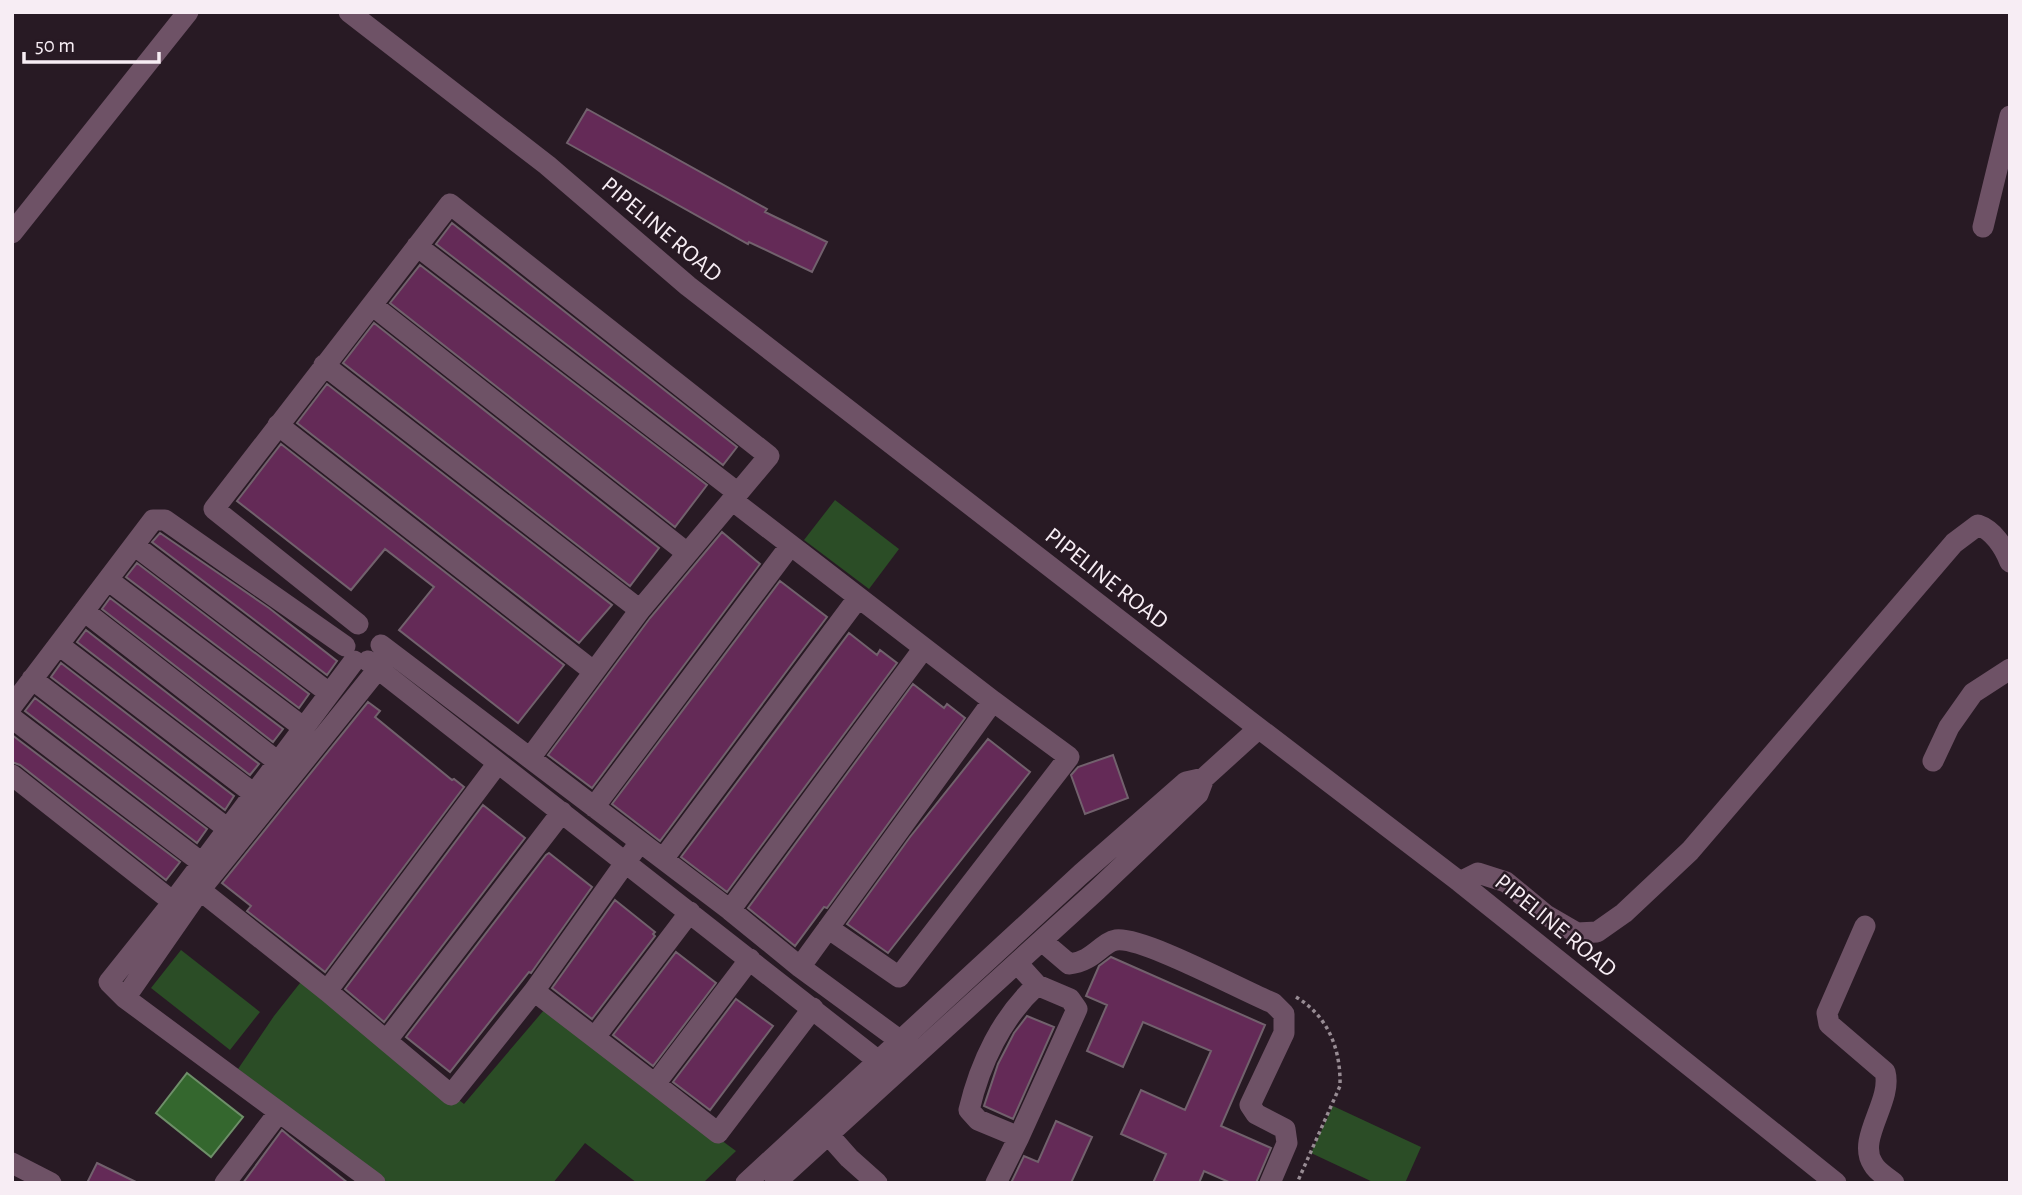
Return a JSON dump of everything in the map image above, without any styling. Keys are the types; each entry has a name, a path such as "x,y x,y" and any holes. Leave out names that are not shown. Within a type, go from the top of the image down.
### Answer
{"street":[{"path":"12,233 188,12"},
{"name":"PIPELINE ROAD","path":"349,12 547,165 688,286 1258,729 1460,882 1836,1183"},
{"path":"1983,227 2010,117"},
{"path":"358,624 214,509 450,204 769,456 640,610 530,758"},
{"path":"417,246 735,497 790,546 1069,757 899,977 828,928"},
{"path":"372,305 687,554"},
{"path":"324,365 640,610"},
{"path":"278,425 593,671"},
{"path":"12,706 153,520 165,520 365,656 530,758 730,910 800,967 909,1047"},
{"path":"1460,882 1478,873 1506,882 1546,915 1577,933 1597,932 1624,913 1690,851 1954,543 1978,525 1988,529 2006,552 2010,562"},
{"path":"134,545 330,693"},
{"path":"594,807 790,546"},
{"path":"108,580 304,728"},
{"path":"663,859 858,598"},
{"path":"84,611 278,762"},
{"path":"125,998 365,656 377,631 366,624 358,624 347,632 365,656 887,1067"},
{"path":"59,645 254,794"},
{"path":"730,910 924,648"},
{"path":"365,656 330,693 173,902 109,982 125,998 375,1183"},
{"path":"1933,761 1949,727 1973,693 2010,668"},
{"path":"32,679 228,829"},
{"path":"800,967 993,701"},
{"path":"12,718 202,863"},
{"path":"909,1047 1042,941 1198,794 1204,778 1258,729"},
{"path":"327,991 498,763"},
{"path":"12,775 173,902"},
{"path":"746,1183 821,1127 909,1047 1081,874 1186,782 1204,778"},
{"path":"387,1040 562,812"},
{"path":"200,890 387,1040 451,1095 534,991 640,842"},
{"path":"1081,874 1097,890"},
{"path":"595,1037 690,912"},
{"path":"1865,926 1827,1013 1829,1024 1885,1072 1888,1082 1886,1093 1870,1140 1869,1157 1874,1167 1894,1183"},
{"path":"1042,941 1069,964 1082,963 1114,940 1129,940 1171,956 1273,1003 1284,1014 1284,1033 1251,1105 1256,1114 1285,1129 1287,1143 1270,1183"},
{"path":"655,1084 750,959"},
{"path":"996,1183 1077,1009 1070,999 1037,985 1017,963"},
{"path":"1019,1137 978,1120 969,1110 974,1090 1004,1022 1018,1002 1037,985"},
{"path":"534,991 718,1133 813,1008"},
{"path":"225,1183 279,1112"},
{"path":"775,1183 821,1127"},
{"path":"821,1127 849,1158 877,1183"},
{"path":"12,1163 51,1183"}],"shaded area":[{"path":"835,500 899,549 869,589 804,540"},
{"path":"181,950 260,1012 230,1050 151,988"},
{"path":"304,978 464,1104 544,1010 736,1151 703,1183 637,1183 585,1143 553,1183 388,1183 238,1069"},
{"path":"187,1073 243,1117 211,1157 156,1113"},
{"path":"1333,1106 1421,1147 1405,1183 1375,1183 1311,1153"}],"building":[{"path":"587,109 767,209 765,212 827,242 812,272 749,242 748,244 567,143"},
{"path":"452,223 737,447 723,465 436,244"},
{"path":"420,265 707,485 675,527 390,303"},
{"path":"374,323 659,548 630,586 343,363"},
{"path":"327,384 612,605 579,643 297,423"},
{"path":"281,444 564,665 518,723 399,630 434,587 385,549 351,590 237,501"},
{"path":"722,532 760,564 592,788 548,755 650,618"},
{"path":"160,533 269,608 337,661 327,675 152,542"},
{"path":"137,563 309,694 299,708 126,577"},
{"path":"780,581 827,617 660,841 612,804"},
{"path":"110,598 283,729 273,742 102,609"},
{"path":"86,630 259,764 250,775 77,642"},
{"path":"849,633 877,655 880,650 897,663 727,892 681,857"},
{"path":"61,663 234,796 225,810 51,677"},
{"path":"913,684 944,708 947,704 965,718 827,908 824,907 795,946 748,908"},
{"path":"35,698 207,829 197,843 25,711"},
{"path":"368,702 380,711 375,717 464,787 325,972 247,911 251,906 222,883"},
{"path":"12,735 180,862 166,880 20,765 12,762"},
{"path":"988,739 1030,772 888,953 847,924 910,837"},
{"path":"1113,755 1128,798 1085,814 1071,775 1078,767"},
{"path":"483,805 525,838 384,1022 345,989"},
{"path":"549,853 592,887 531,973 529,972 450,1072 406,1037"},
{"path":"615,900 655,932 655,936 592,1019 552,988"},
{"path":"676,952 716,983 653,1066 613,1035"},
{"path":"1111,957 1265,1025 1221,1126 1271,1148 1256,1183 1231,1183 1204,1171 1199,1183 1153,1183 1166,1154 1121,1134 1141,1090 1185,1110 1211,1051 1143,1022 1123,1067 1087,1051 1107,1005 1086,996 1099,966"},
{"path":"736,999 773,1026 710,1110 673,1082"},
{"path":"1027,1016 1054,1027 1013,1119 984,1106 998,1064 1014,1033"},
{"path":"1056,1121 1092,1137 1071,1183 1011,1183 1024,1156 1038,1162"},
{"path":"282,1130 289,1136 348,1183 243,1183"},
{"path":"97,1163 138,1183 87,1183"}]}
